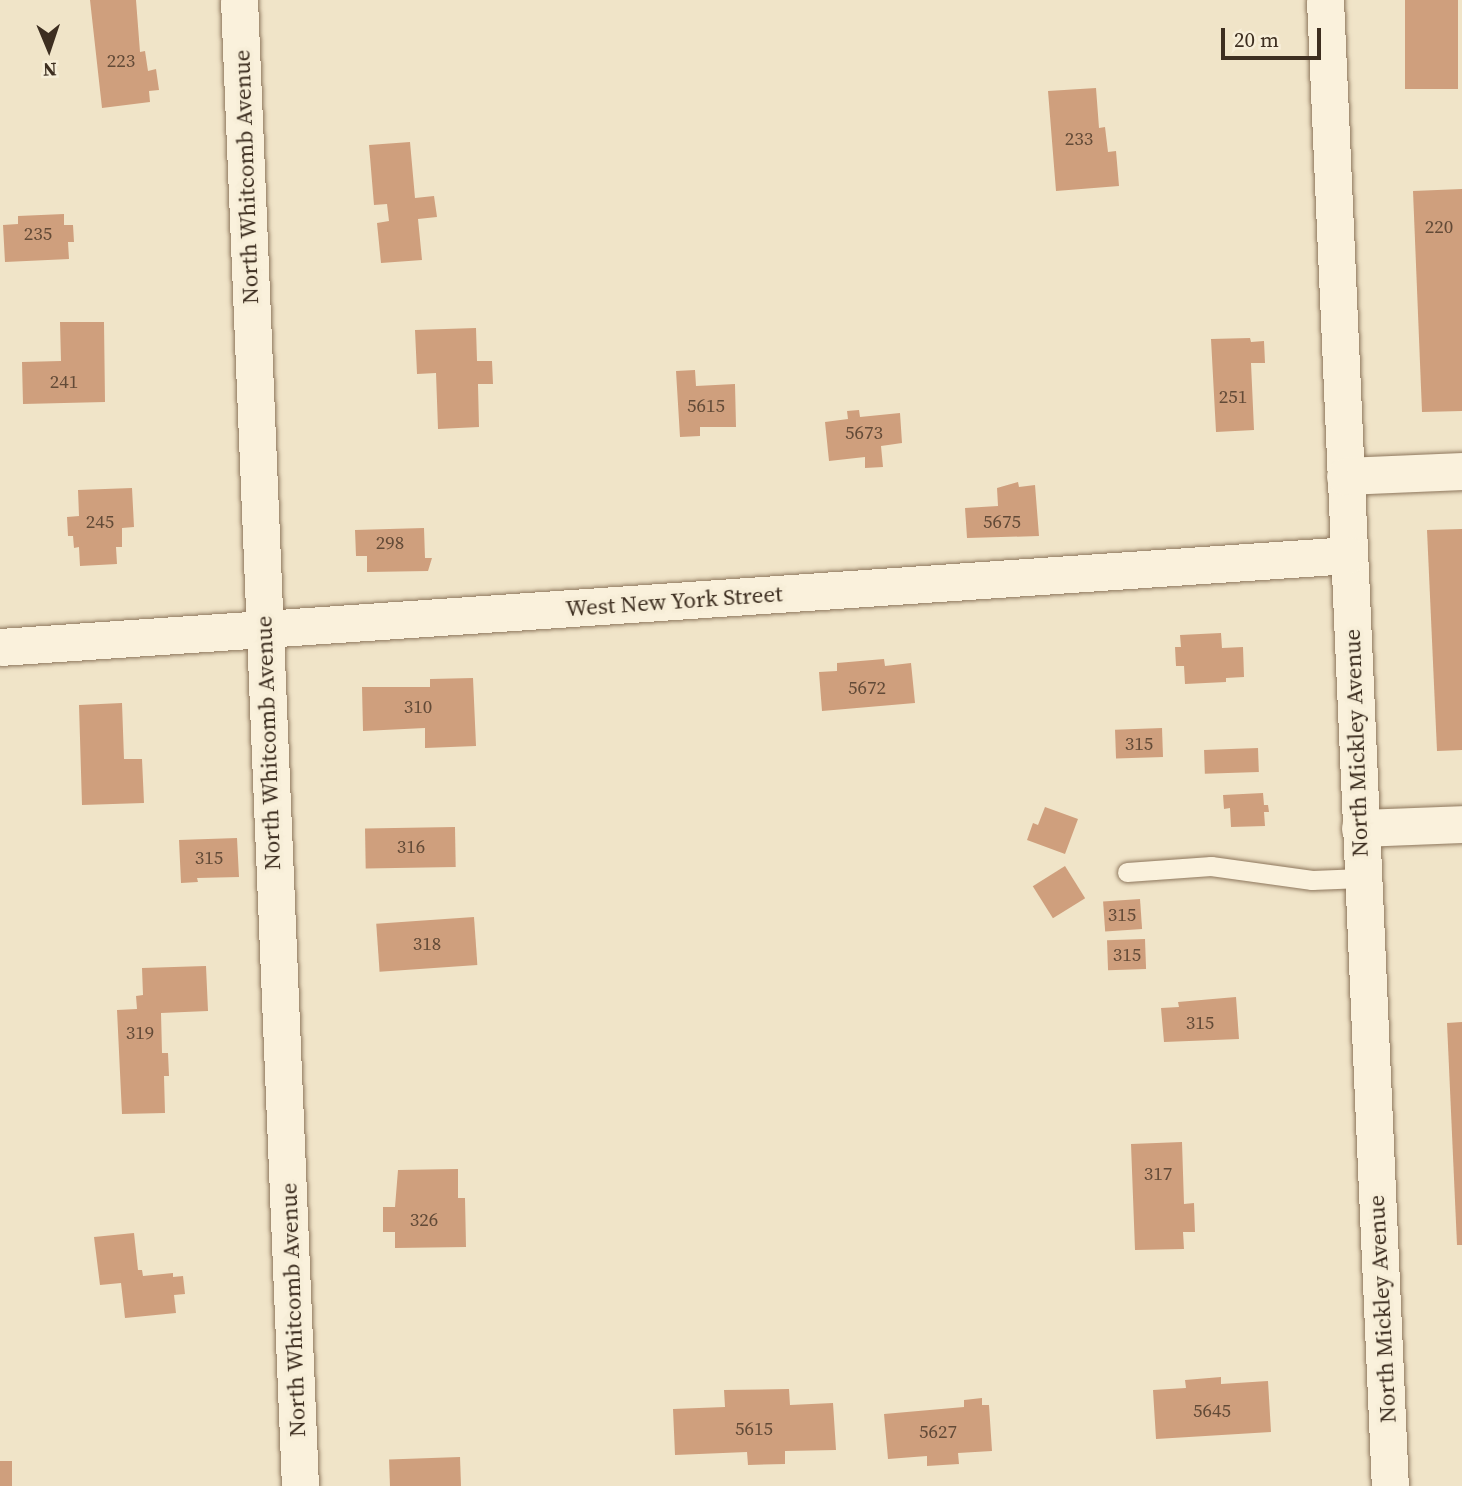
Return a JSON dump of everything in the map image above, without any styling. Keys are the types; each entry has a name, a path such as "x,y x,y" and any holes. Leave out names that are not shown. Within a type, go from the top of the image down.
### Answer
{"street":[{"name":"North Whitcomb Avenue","path":"239,0 300,1486"},
{"name":"North Mickley Avenue","path":"1325,0 1390,1486"},
{"path":"1345,476 1462,471"},
{"name":"West New York Street","path":"0,647 1348,555"},
{"path":"1360,828 1462,824"}],"lane":[{"path":"1127,872 1211,866 1312,880 1362,877"}],"building":[{"path":"90,0 136,0 140,52 145,51 148,71 156,69 159,90 149,91 150,102 102,108"},
{"path":"1405,0 1458,0 1458,89 1405,89"},
{"path":"1096,88 1099,128 1105,127 1108,152 1116,151 1119,186 1056,191 1048,91"},
{"path":"410,142 415,198 434,196 437,217 418,219 422,260 381,263 377,223 389,221 387,204 374,205 369,145"},
{"path":"1462,189 1462,411 1422,412 1413,191"},
{"path":"64,214 64,225 73,225 74,242 68,242 69,259 5,262 3,225 18,224 18,216"},
{"path":"60,322 104,322 105,402 23,404 22,362 61,361"},
{"path":"476,328 477,361 492,361 493,384 478,384 479,427 438,429 436,373 417,374 415,330"},
{"path":"1250,338 1251,342 1264,341 1265,363 1251,363 1254,430 1216,432 1211,339"},
{"path":"695,370 696,386 735,384 736,427 700,427 700,436 680,437 676,371"},
{"path":"859,410 860,417 900,413 902,443 881,446 883,467 865,468 865,457 829,461 825,422 848,419 847,411"},
{"path":"1018,482 1019,487 1035,485 1039,536 967,538 965,508 998,506 997,488"},
{"path":"132,488 134,527 122,528 122,547 116,547 117,564 80,566 79,547 74,548 73,536 68,536 67,517 79,516 78,490"},
{"path":"424,528 425,558 432,558 428,571 367,572 367,556 356,556 355,530"},
{"path":"1462,529 1462,750 1437,751 1427,530"},
{"path":"1221,633 1222,648 1243,647 1244,677 1226,678 1226,682 1185,684 1184,666 1176,666 1175,647 1181,647 1180,635"},
{"path":"884,659 885,666 911,663 915,703 822,711 819,672 837,671 837,663"},
{"path":"473,678 476,746 425,748 425,728 363,731 362,687 430,687 430,679"},
{"path":"122,703 124,759 142,759 144,803 82,805 79,705"},
{"path":"1162,728 1163,757 1116,759 1115,730"},
{"path":"1258,748 1259,772 1205,774 1204,750"},
{"path":"1263,793 1264,805 1268,805 1269,812 1264,812 1265,826 1231,827 1230,808 1224,809 1223,795"},
{"path":"1045,807 1078,819 1065,854 1027,840 1033,823 1038,825"},
{"path":"455,827 456,867 366,869 365,829"},
{"path":"237,838 239,877 197,878 198,882 181,883 179,840"},
{"path":"1065,866 1085,898 1053,918 1033,886"},
{"path":"1140,899 1142,929 1105,932 1103,902"},
{"path":"474,917 477,965 380,972 376,924"},
{"path":"1145,939 1146,969 1108,970 1107,940"},
{"path":"206,966 208,1011 161,1013 162,1053 168,1053 169,1076 164,1076 165,1113 122,1114 117,1010 137,1009 136,996 143,995 142,968"},
{"path":"1236,997 1239,1039 1164,1042 1161,1008 1179,1007 1178,1002"},
{"path":"1462,1022 1462,1245 1457,1245 1447,1023"},
{"path":"1182,1142 1184,1204 1194,1203 1195,1232 1183,1232 1184,1249 1135,1250 1131,1144"},
{"path":"458,1169 458,1198 465,1198 466,1247 395,1248 395,1232 383,1232 383,1207 395,1207 398,1170"},
{"path":"134,1233 138,1270 142,1270 143,1276 173,1273 173,1277 183,1276 185,1294 174,1295 176,1313 125,1318 121,1283 100,1285 94,1237"},
{"path":"1221,1377 1221,1384 1268,1381 1271,1432 1156,1439 1153,1390 1186,1388 1185,1380"},
{"path":"789,1389 790,1405 833,1403 836,1450 785,1451 785,1464 748,1465 747,1452 675,1455 673,1409 725,1407 724,1390"},
{"path":"982,1398 982,1405 989,1405 992,1451 958,1453 959,1464 927,1466 927,1456 888,1459 884,1414 964,1407 964,1400"},
{"path":"460,1457 461,1486 390,1486 389,1459"},
{"path":"0,1461 12,1461 12,1486 0,1486"}]}
